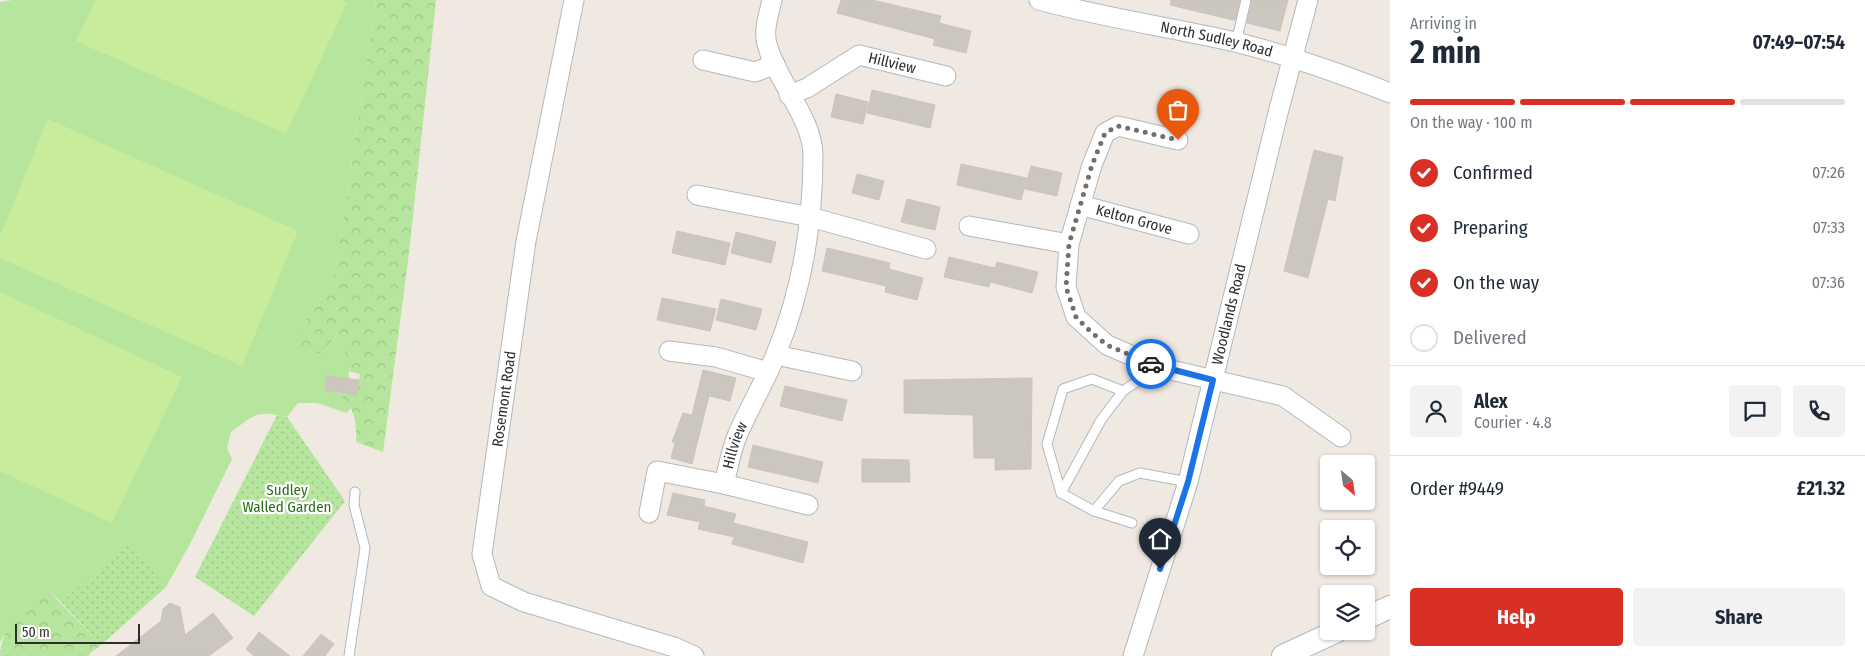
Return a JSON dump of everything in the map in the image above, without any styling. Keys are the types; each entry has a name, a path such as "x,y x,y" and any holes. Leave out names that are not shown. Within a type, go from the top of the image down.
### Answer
{"street":[{"name":"Rosemont Road","path":"574,0 526,241 482,554 491,586 524,602 674,647 694,656"},
{"name":"Hillview","path":"724,484 737,438 776,355 798,292 810,217 812,146 809,131 789,95 766,44 766,26 772,0"},
{"name":"North Sudley Road","path":"1039,0 1086,6 1236,43 1326,68 1390,93"},
{"name":"Woodlands Road","path":"1133,656 1188,482 1308,0"},
{"name":"Hillview","path":"789,95 807,88 859,55 946,76"},
{"path":"703,60 755,72 775,64"},
{"name":"Kelton Grove","path":"1178,140 1118,126 1105,133 1080,205 1069,244 1066,287 1076,317 1107,345 1158,367 1283,396 1341,437"},
{"path":"697,195 810,217 926,249"},
{"name":"Kelton Grove","path":"1080,205 1189,234"},
{"path":"969,226 1069,244"},
{"path":"669,351 716,357 768,372"},
{"path":"776,355 852,371"},
{"name":"Hillview","path":"649,513 657,471 724,484 808,505"},
{"path":"1375,614 1390,607"},
{"path":"1283,656 1320,639"}],"lane":[{"path":"1236,43 1246,0"},
{"path":"1061,493 1101,420 1123,391 1158,367"},
{"path":"1123,391 1092,379 1063,390 1047,444 1061,493 1094,511 1132,523"},
{"path":"1094,511 1119,481 1140,473 1188,482"},
{"path":"349,656 365,548 354,505 355,492"}],"green space":[{"path":"12,0 376,0 334,279 292,340 324,353 337,334 352,343 348,358 349,379 325,390 341,393 340,396 349,402 351,408 347,413 317,403 298,403 287,417 262,414 251,417 231,432 227,448 232,459 190,544 166,587 128,544 61,602 46,588 15,620 0,642 0,2"},
{"path":"96,0 341,0 347,3 286,134 76,41"},
{"path":"376,0 436,0 409,253 383,452 356,442 356,429 352,410 340,396 341,393 357,395 360,374 348,371 348,358 345,352 352,343 337,334 324,353 308,352 300,348 300,343 293,343 292,340 334,279"},
{"path":"48,119 298,231 242,366 0,258 0,236"},
{"path":"0,292 182,377 112,523 0,471"},
{"name":"Sudley Walled Garden","path":"277,415 287,417 345,501 254,616 195,577"},
{"path":"128,543 166,587 101,645 61,602"},
{"path":"46,588 101,645 90,653 89,656 0,656 4,636 9,627 23,610"}],"building":[{"path":"841,0 872,0 941,16 939,23 971,31 966,53 933,45 935,39 837,13"},
{"path":"1171,0 1240,0 1235,20 1233,20 1170,5"},
{"path":"1252,0 1288,0 1280,31 1247,23"},
{"path":"872,90 935,105 930,128 867,113"},
{"path":"836,94 868,102 863,124 831,117"},
{"path":"1314,150 1343,157 1335,201 1328,199 1308,278 1284,271"},
{"path":"961,164 1027,178 1021,200 957,185"},
{"path":"1031,166 1062,173 1057,196 1025,189"},
{"path":"857,174 884,181 879,200 852,193"},
{"path":"907,199 940,207 935,230 901,222"},
{"path":"677,231 730,243 725,265 672,253"},
{"path":"736,232 776,242 771,263 731,253"},
{"path":"827,248 890,263 889,269 923,278 917,300 885,292 886,286 822,271"},
{"path":"949,257 995,268 997,262 1038,272 1032,293 990,282 989,287 944,277"},
{"path":"662,298 716,309 710,331 657,320"},
{"path":"721,299 762,309 756,330 716,320"},
{"path":"703,370 736,378 730,401 709,396 692,464 671,458 675,443 672,442 683,413 692,415"},
{"path":"327,376 359,380 357,395 325,390"},
{"path":"1032,378 1031,469 995,470 995,458 974,458 973,415 904,413 904,380"},
{"path":"785,386 847,400 842,421 780,406"},
{"path":"753,445 823,462 818,483 748,467"},
{"path":"862,459 909,460 910,482 862,482"},
{"path":"673,493 705,500 704,506 736,514 733,523 808,542 803,563 732,544 734,537 698,529 700,522 667,515"},
{"path":"170,603 180,607 185,635 213,613 233,638 209,656 116,656 161,621 163,609"},
{"path":"259,632 290,656 254,656 246,649"},
{"path":"321,634 334,644 325,656 303,656"}],"way so far":[{"path":"1151,364 1107,345 1076,317 1066,287 1069,244 1092,165 1105,133 1118,126 1178,140"}],"route":[{"path":"1151,364 1213,380 1188,482 1160,569"}]}
